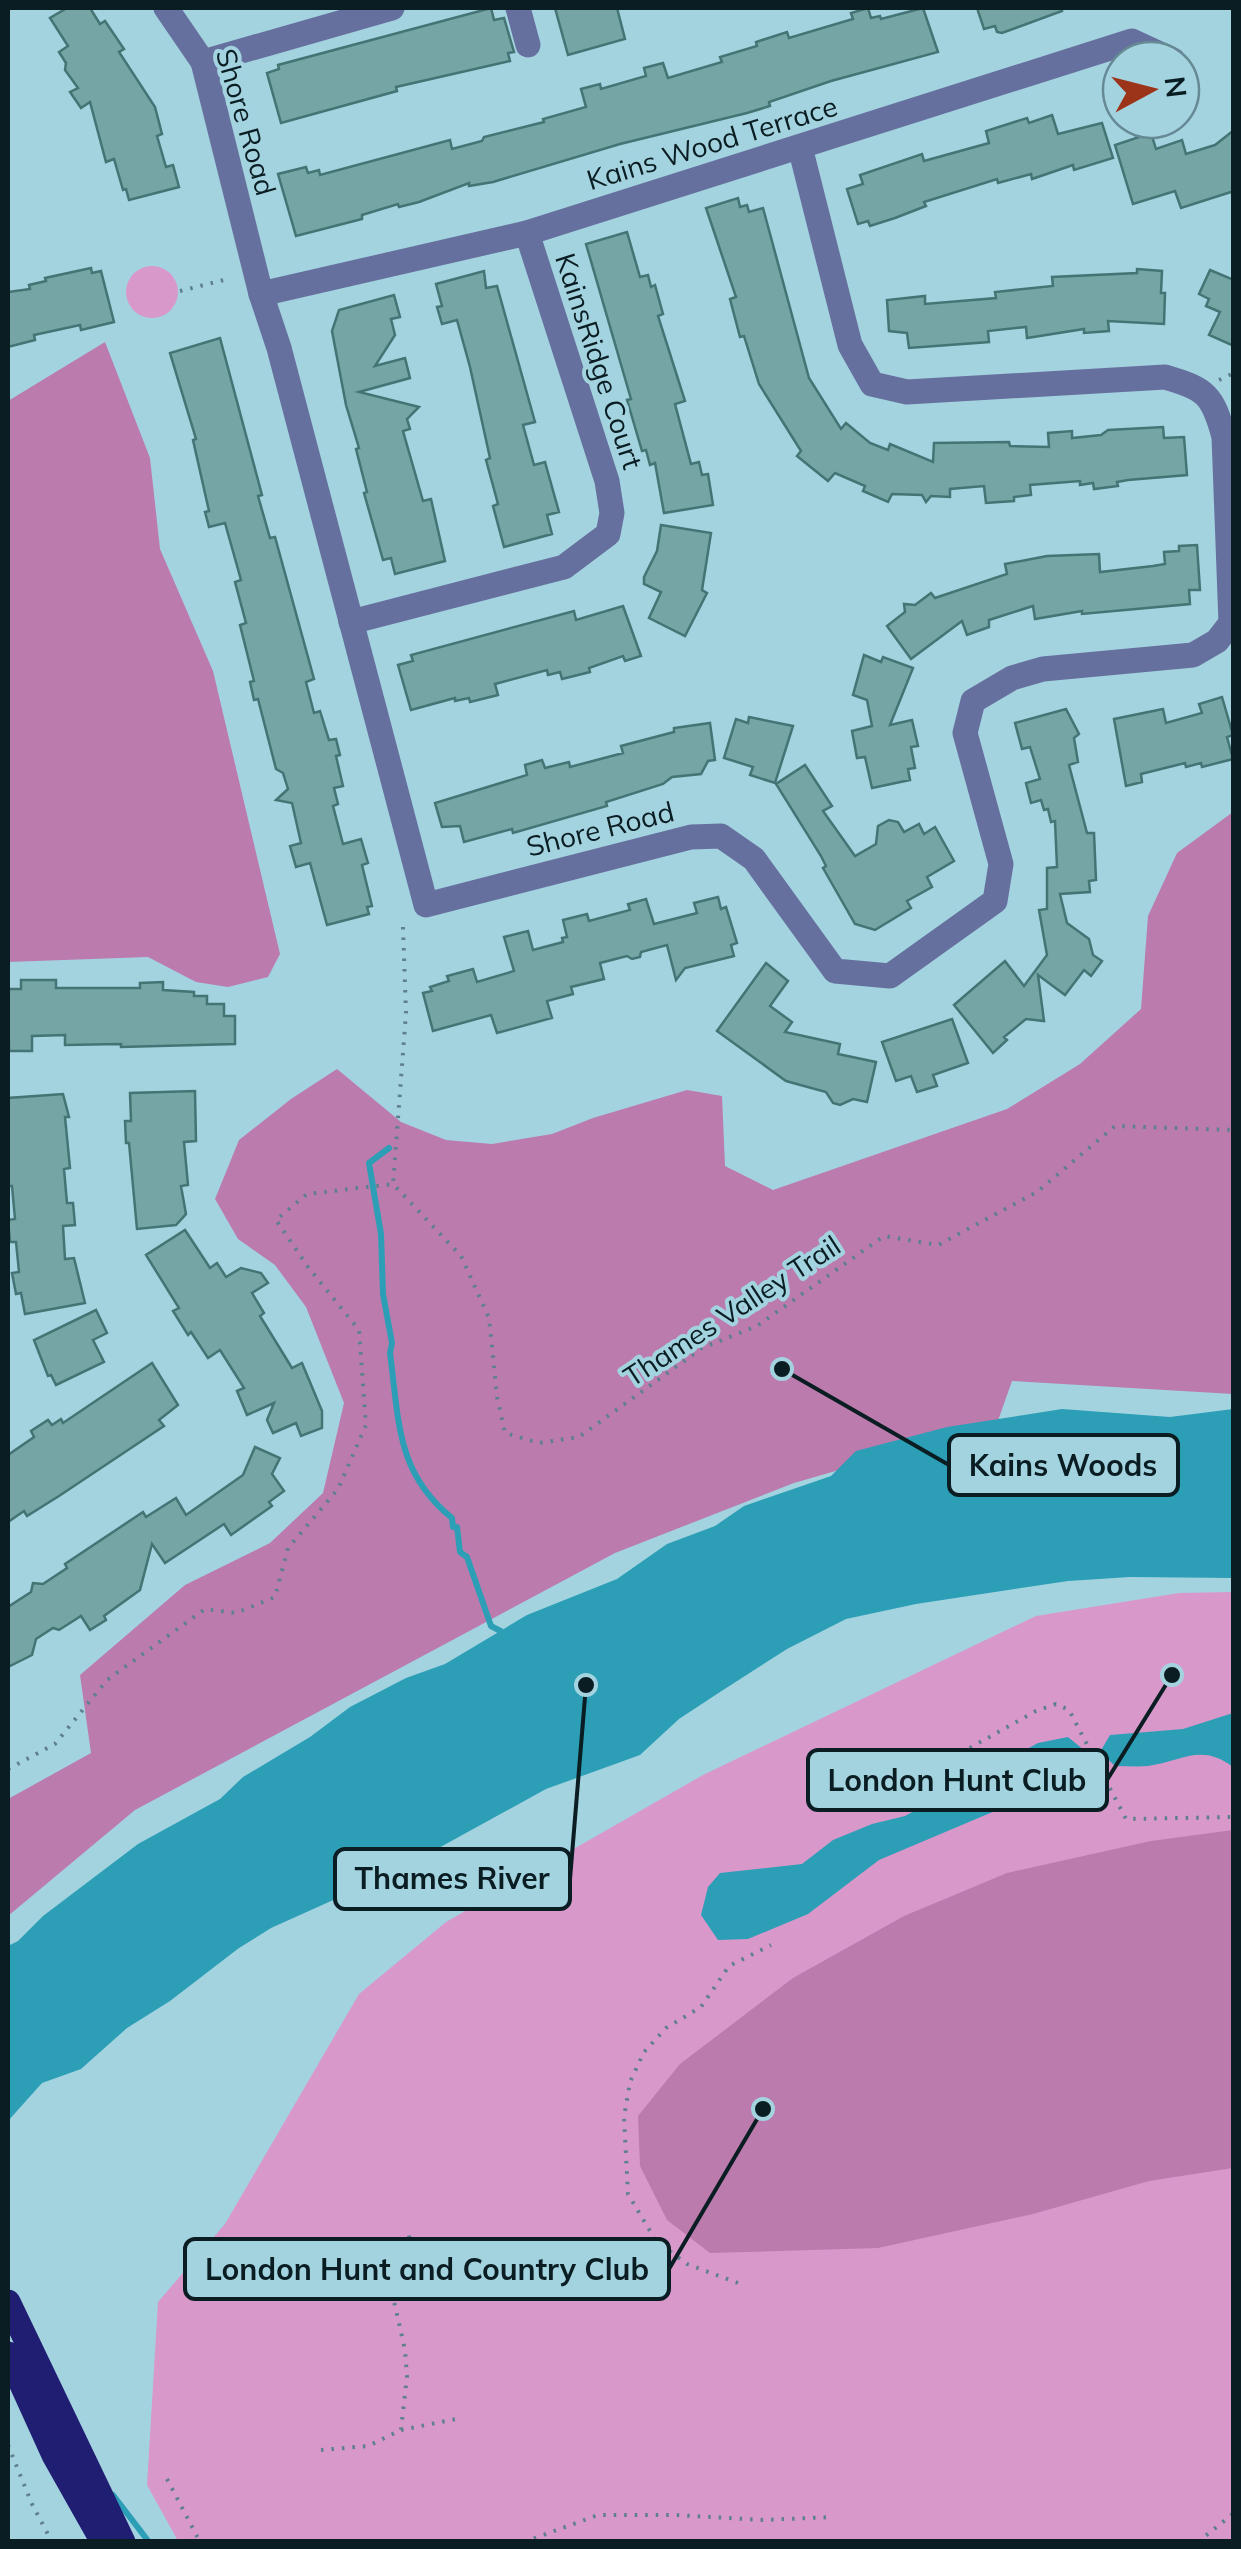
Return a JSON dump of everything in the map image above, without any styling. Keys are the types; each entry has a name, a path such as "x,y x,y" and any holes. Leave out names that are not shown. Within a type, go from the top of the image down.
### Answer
{"main road":[{"path":"8,2302 111,2539"},
{"path":"8,2354 54,2454 111,2539"}],"street":[{"name":"Shore Road","path":"166,8 203,62 261,294 426,905 691,836 721,836 754,859 835,971 890,976 995,900 1001,864 965,733 972,700 1012,678 1043,669 1193,655 1217,641 1232,623 1224,437 1217,410 1198,386 1165,377 907,392 872,384 850,345 800,147"},
{"path":"203,62 392,8"},
{"path":"518,8 528,44"},
{"name":"Kains Wood Terrace","path":"261,294 527,233 1101,51"},
{"name":"KainsRidge Court","path":"351,622 564,567 608,534 612,513 607,480 527,233"}],"path":[{"path":"180,291 228,279"},
{"path":"1215,382 1234,373"},
{"path":"8,1769 55,1744 107,1680 205,1608 236,1613 275,1598 288,1548 338,1490 366,1425 359,1330 308,1268 276,1220 307,1194 394,1184 406,1013 403,927"},
{"name":"Thames Valley Trail","path":"394,1184 461,1256 489,1318 497,1397 506,1433 539,1442 580,1438 702,1348 757,1326 884,1236 938,1245 1037,1192 1115,1126 1234,1130"},
{"path":"904,1780 923,1774 1036,1710 1056,1704 1069,1710 1126,1820 1234,1818"},
{"path":"738,2283 686,2264 656,2241 628,2194 624,2117 630,2082 644,2052 666,2028 702,2007 728,1966 771,1945"},
{"path":"402,2430 408,2376 391,2288 412,2251 408,2232"},
{"path":"322,2450 368,2446 402,2430 456,2419"},
{"path":"8,2445 52,2542"},
{"path":"166,2479 200,2542"},
{"path":"1198,2542 1234,2513"},
{"path":"524,2542 598,2515 762,2520 833,2517"}],"shaded area":[{"path":"152,266 171,273 178,292 171,311 152,318 133,311 126,292 133,273"},
{"path":"105,342 150,458 160,549 213,671 280,954 268,977 228,987 196,982 148,957 8,962 8,401"},
{"path":"1233,812 1233,1394 1012,1381 994,1432 964,1434 794,1483 615,1553 135,1810 8,1916 8,1799 91,1753 80,1675 185,1585 270,1543 323,1493 344,1403 306,1307 275,1265 238,1239 215,1199 239,1140 337,1069 401,1122 446,1140 492,1144 552,1134 687,1090 722,1096 725,1166 773,1190 1007,1109 1080,1064 1141,1009 1148,916 1177,853"},
{"path":"1233,1592 1233,2541 178,2541 147,2485 158,2302 225,2224 359,1994 446,1922 703,1775 1036,1616 1179,1593"},
{"path":"1233,1830 1233,2168 1149,2181 1033,2214 878,2248 710,2253 667,2220 640,2166 638,2116 680,2064 793,1978 904,1916 1007,1873 1151,1841"}],"water":[{"path":"1062,1409 1170,1417 1233,1409 1233,1578 1068,1581 846,1619 787,1649 679,1719 640,1755 546,1789 426,1855 417,1862 418,1869 395,1887 340,1897 271,1928 127,2028 81,2069 42,2083 8,2121 8,1946 138,1844 220,1799 243,1777 310,1737 350,1707 406,1678 445,1664 527,1615 617,1579 667,1544 715,1526 744,1506 831,1476 856,1451 947,1427"},
{"path":"1233,1713 1233,1767 1201,1755 1148,1766 1115,1766 1100,1752 1110,1735 1183,1729"},
{"path":"1068,1737 1085,1751 1090,1771 879,1860 808,1914 748,1939 718,1940 701,1915 708,1887 720,1873 802,1864 833,1840 905,1816 1038,1743"}],"building":[{"path":"67,8 90,8 100,24 105,21 124,49 119,52 155,107 162,134 157,136 166,167 173,165 179,187 129,200 114,159 106,162 90,102 81,108 70,92 78,88 65,70 66,63 59,52 68,46 50,18"},
{"path":"491,8 494,20 504,18 514,52 508,53 510,61 396,87 397,91 281,123 267,73 279,69 278,65"},
{"path":"555,8 617,8 625,39 568,55"},
{"path":"868,8 871,18 881,19 923,8 938,52 831,81 747,113 620,144 493,182 469,183 419,202 399,207 398,204 362,215 362,219 296,236 278,174 306,167 308,173 319,170 320,175 450,140 452,149 482,141 484,137 586,107 581,89 600,84 601,89 646,76 644,68 663,63 668,78 722,62 720,57 787,32 789,38 853,19 851,13"},
{"path":"977,8 1062,11 1002,33 995,26 984,29"},
{"path":"1052,115 1058,134 1101,123 1101,140 1107,140 1113,158 1074,170 1073,165 1032,179 1031,174 998,183 997,179 924,202 926,206 895,218 870,226 868,221 858,224 847,189 863,184 860,175 922,154 924,161 989,143 986,131 1027,118 1029,123"},
{"path":"1234,130 1234,191 1181,208 1175,191 1133,204 1115,145 1130,140 1153,140 1156,149 1182,140 1186,154 1215,145"},
{"path":"738,198 740,207 747,205 749,212 763,208 809,378 841,429 846,423 870,443 888,450 890,444 933,462 934,443 1009,442 1010,446 1049,447 1048,433 1072,431 1072,438 1101,435 1108,430 1163,427 1164,438 1184,437 1187,475 1128,480 1117,482 1118,486 1094,489 1093,483 1080,485 1080,481 1030,485 1031,495 986,503 984,486 950,489 950,497 931,496 926,502 922,495 892,494 888,502 835,473 828,481 797,456 801,451 759,384 744,336 740,337 730,299 736,297 706,208"},
{"path":"627,232 640,277 648,275 651,287 655,285 663,314 658,316 685,401 675,404 691,464 699,462 702,475 708,474 713,505 664,513 655,463 650,465 646,450 642,451 586,244"},
{"path":"91,268 92,273 101,271 114,322 34,335 35,340 8,347 8,292 30,289 29,285 46,281 45,278"},
{"path":"1137,269 1162,271 1164,324 1108,321 1109,331 1084,333 1084,329 1027,338 1026,327 988,331 989,342 909,348 907,333 889,331 887,300 925,296 925,304 996,298 995,292 1053,286 1052,277 1137,273"},
{"path":"1210,270 1234,280 1234,346 1209,335 1220,312 1206,306 1209,299 1199,294"},
{"path":"484,271 486,288 497,286 535,422 523,425 534,465 545,462 559,512 547,515 552,534 504,547 493,506 498,504 486,460 490,458 457,320 442,324 437,307 442,306 436,284"},
{"path":"394,295 400,317 391,319 395,335 375,366 405,358 410,378 359,392 419,407 407,419 410,429 403,431 423,501 431,499 445,561 395,574 391,558 383,560 364,493 367,492 356,449 359,448 332,331 339,310"},
{"path":"220,338 262,495 258,496 270,538 275,537 314,679 306,682 314,713 320,711 329,740 336,739 340,755 336,756 343,786 334,788 338,804 333,806 343,844 361,839 368,863 362,865 372,906 367,907 369,914 327,925 310,863 296,867 290,846 301,843 292,803 276,800 288,789 283,773 276,769 258,699 254,700 250,682 254,681 240,625 246,623 235,582 241,580 225,523 209,527 193,440 196,439 170,353"},
{"path":"661,525 711,533 702,590 707,593 685,636 649,618 661,592 644,584 644,577 657,551"},
{"path":"1197,545 1200,590 1189,590 1190,604 1082,611 1035,619 1033,606 989,620 989,627 967,635 962,621 911,659 887,626 905,612 904,604 915,605 931,593 935,598 1007,574 1005,564 1047,556 1099,554 1100,572 1165,564 1164,552"},
{"path":"623,606 641,656 625,661 623,656 589,668 590,672 562,679 560,672 548,675 547,670 495,684 498,695 470,702 469,698 455,698 411,710 398,665 413,661 411,655 574,611 576,620"},
{"path":"864,655 913,668 890,725 912,720 918,746 911,747 915,768 908,769 910,780 872,788 865,757 857,758 852,731 872,726 867,700 853,695"},
{"path":"1222,697 1233,735 1227,737 1233,759 1202,767 1201,763 1186,767 1185,763 1141,774 1142,782 1126,786 1114,719 1163,709 1166,723 1202,713 1199,704"},
{"path":"1066,709 1079,734 1074,738 1078,762 1069,765 1087,833 1094,833 1096,880 1089,881 1090,892 1060,894 1067,923 1089,939 1093,955 1102,961 1091,976 1084,970 1065,995 1038,975 1044,1021 1026,1019 1004,1037 1007,1040 993,1053 954,1005 1005,961 1024,986 1047,955 1039,910 1047,909 1047,868 1057,867 1055,821 1051,822 1041,800 1031,803 1026,783 1040,779 1030,747 1022,749 1015,723"},
{"path":"749,717 793,726 775,783 750,775 753,767 724,758 736,719 748,723"},
{"path":"710,723 715,760 708,761 701,774 672,777 663,784 606,802 607,806 513,833 512,829 464,842 460,826 442,827 435,803 527,775 525,765 542,760 545,768 569,762 570,767 623,753 621,746 674,732 674,728"},
{"path":"805,765 832,806 823,811 855,856 876,844 878,826 889,820 898,822 904,832 919,824 924,834 935,827 954,861 927,877 932,887 907,901 911,908 875,930 855,924 823,868 826,866 821,856 776,784"},
{"path":"718,897 721,909 726,907 737,943 731,945 734,956 685,968 676,980 667,945 641,952 640,957 600,963 604,979 571,987 573,994 547,1001 552,1018 497,1033 491,1015 433,1031 423,993 449,981 447,976 473,969 477,982 514,971 504,937 528,931 533,950 563,942 562,938 567,937 563,920 587,914 589,921 630,910 628,904 646,899 654,924 697,913 694,903"},
{"path":"766,963 788,981 770,1006 792,1022 785,1032 840,1044 838,1054 876,1062 867,1102 853,1099 840,1105 833,1103 826,1092 786,1081 717,1031"},
{"path":"21,980 56,980 56,988 140,988 140,983 163,982 163,990 194,992 194,996 207,996 207,1004 224,1004 224,1016 235,1016 235,1044 65,1045 65,1035 32,1036 32,1051 9,1051 8,989 21,989"},
{"path":"952,1019 968,1063 933,1075 937,1086 917,1092 911,1076 896,1081 882,1042"},
{"path":"195,1091 196,1141 184,1142 188,1185 181,1186 186,1214 176,1225 137,1229 126,1143 125,1121 131,1121 130,1093"},
{"path":"63,1094 69,1117 65,1117 70,1168 64,1169 67,1203 73,1203 75,1225 63,1226 65,1259 74,1258 85,1303 25,1314 12,1273 19,1272 16,1242 10,1242 8,1220 15,1219 12,1186 8,1186 8,1098"},
{"path":"185,1230 210,1268 217,1263 226,1277 241,1268 261,1273 268,1283 252,1293 264,1313 260,1316 292,1368 302,1363 322,1411 322,1428 301,1436 296,1423 273,1433 267,1420 274,1403 247,1415 237,1391 244,1388 220,1350 208,1358 191,1332 188,1335 173,1311 179,1308 146,1255"},
{"path":"96,1310 107,1333 93,1340 104,1362 56,1385 48,1376 34,1340"},
{"path":"152,1363 178,1405 159,1420 164,1426 27,1516 24,1511 8,1522 8,1455 34,1437 31,1431 48,1420 52,1425 61,1419 63,1423"},
{"path":"255,1447 280,1458 272,1474 284,1491 269,1502 272,1506 231,1535 224,1524 165,1563 152,1544 140,1590 104,1616 106,1620 90,1630 81,1616 59,1630 53,1628 36,1639 32,1655 8,1667 8,1607 31,1592 33,1583 43,1584 67,1568 65,1564 143,1512 146,1517 176,1498 186,1515 243,1475"}],"waterway":[{"path":"389,1148 369,1163 381,1234 383,1294 403,1444 420,1483 452,1518 453,1527 457,1527 460,1552 467,1557 491,1626 506,1634"},
{"path":"113,2495 149,2542"}],"place":[{"name":"Kains Woods","path":"782,1369"},
{"name":"London Hunt Club","path":"1172,1675"},
{"name":"Thames River","path":"586,1685"},
{"name":"London Hunt and Country Club","path":"763,2109"}]}
